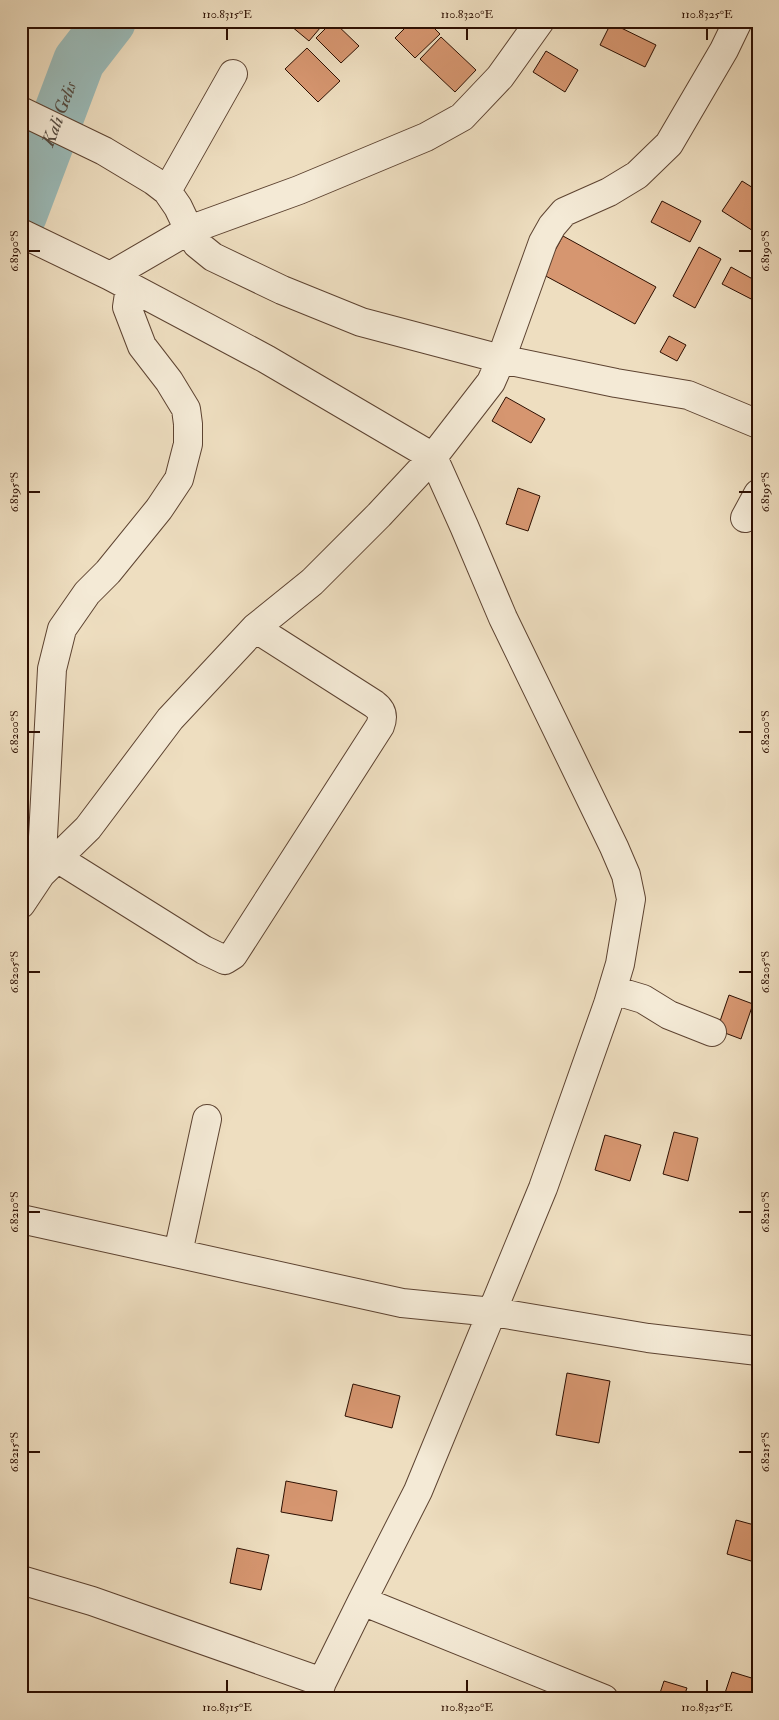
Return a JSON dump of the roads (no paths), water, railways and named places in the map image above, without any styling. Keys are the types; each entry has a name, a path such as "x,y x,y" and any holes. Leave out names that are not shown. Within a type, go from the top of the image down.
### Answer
{"street":[{"path":"114,278 189,230 317,182 426,137 462,116 500,77 540,21"},
{"path":"21,904 49,866 88,828 170,719 254,628 312,582 379,515 433,457 491,382 543,242 552,226 564,212 609,192 637,175 669,144 724,50 738,21"},
{"path":"167,191 233,74"},
{"path":"21,111 104,151 154,181 167,191 178,207 197,244 213,257 282,290 361,322 501,359 688,395 758,424"},
{"path":"21,233 114,278 266,359 433,457 503,618 626,875 631,899 620,964 627,994 418,1491 319,1690 92,1601 21,1580"},
{"path":"49,866 52,669 62,629 87,593 108,572 159,509 179,478 188,444 186,409 169,381 142,346 114,278"},
{"path":"745,518 758,494"},
{"path":"49,866 204,950 225,960 233,955 380,726 383,717 379,708 374,704 254,628"},
{"path":"627,994 669,1015 712,1032"},
{"path":"178,1254 207,1119"},
{"path":"21,1219 402,1303 493,1312 648,1338 758,1351"},
{"path":"362,1601 604,1699"}],"waterway":[{"name":"Kali Gelis","path":"21,215 79,61 110,21"}]}
